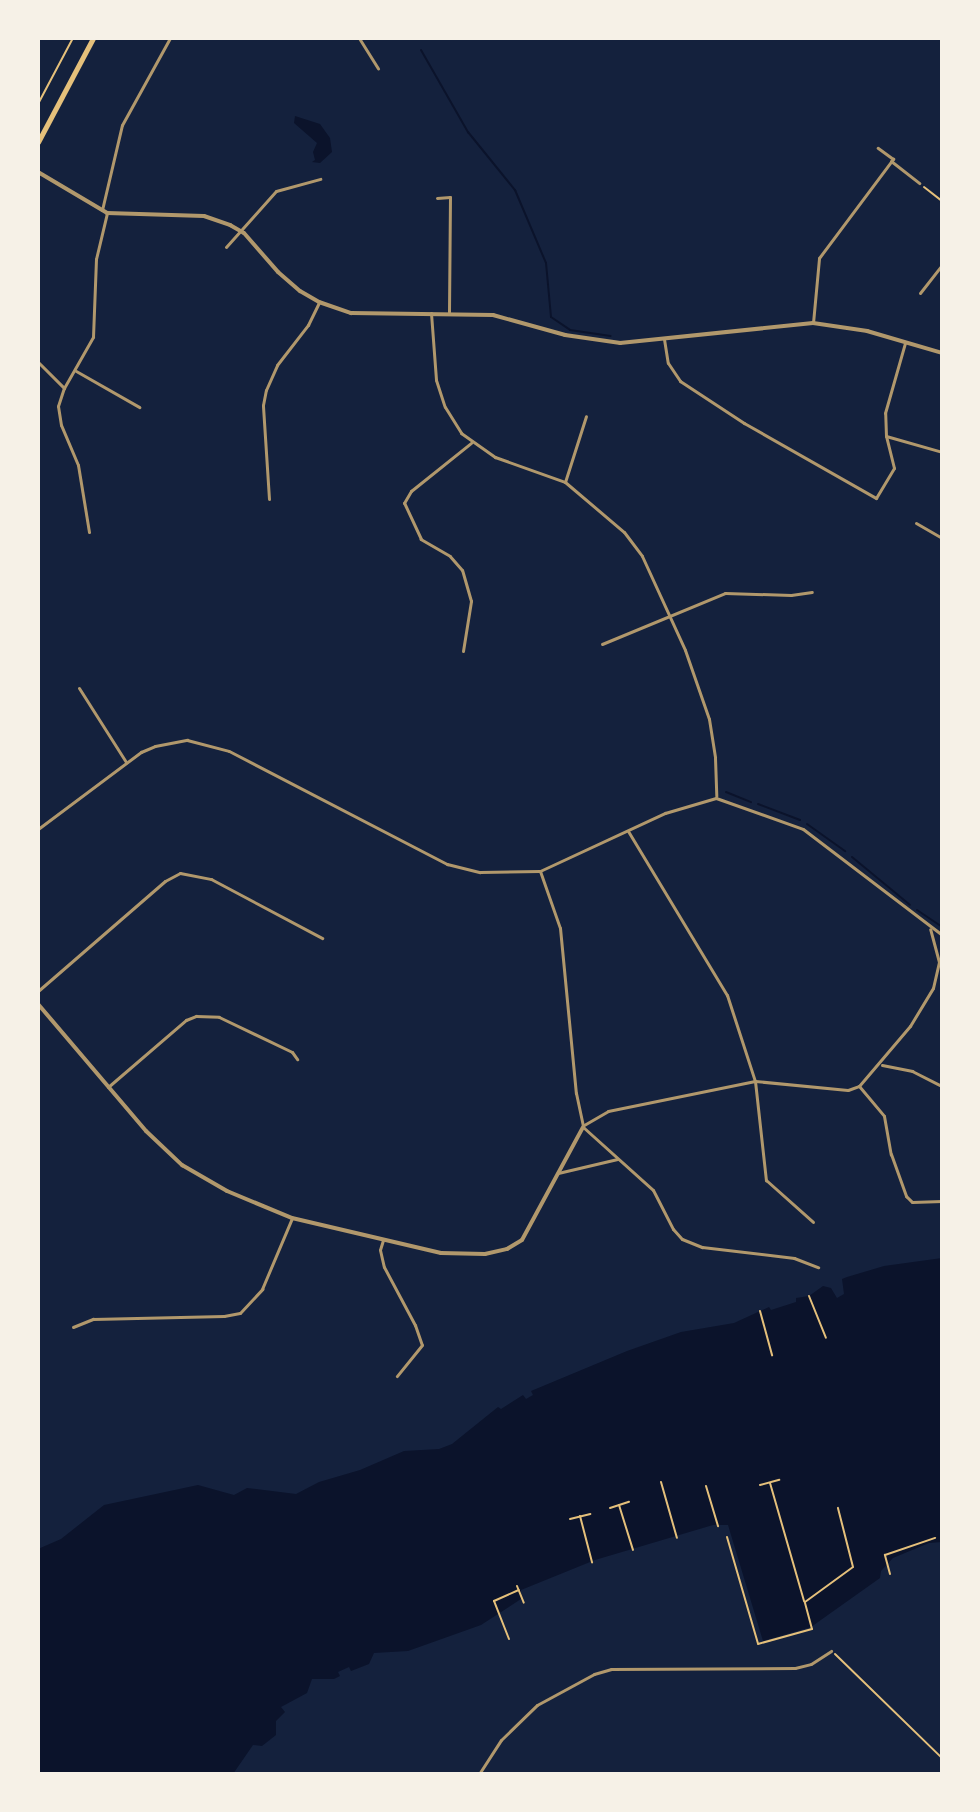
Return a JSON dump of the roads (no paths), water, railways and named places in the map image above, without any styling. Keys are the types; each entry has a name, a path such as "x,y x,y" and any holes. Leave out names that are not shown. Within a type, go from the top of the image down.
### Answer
{"main road":[{"path":"38,142 93,38"}],"street":[{"path":"89,532 78,465 59,415 64,388 93,337 96,259 122,125 170,38"},
{"path":"359,38 378,69"},
{"path":"878,148 919,183"},
{"path":"813,323 819,258 891,161"},
{"path":"38,172 104,212 204,216 240,230 278,272 319,302 351,313 449,312 512,318 565,335 604,342 664,339 813,323 840,325 942,353"},
{"path":"226,247 276,191 320,179"},
{"path":"437,198 450,197 449,312"},
{"path":"920,293 942,265"},
{"path":"269,499 263,405 266,390 277,365 308,325 319,302"},
{"path":"431,313 440,393 453,420 471,443 509,464 565,482 624,532 642,556 670,615 712,731 716,798"},
{"path":"664,339 668,363 680,381 744,423 876,498 894,468 886,436 888,401 905,343"},
{"path":"38,362 64,388"},
{"path":"75,370 139,407"},
{"path":"565,482 586,416"},
{"path":"886,436 942,452"},
{"path":"463,651 471,601 466,580 457,562 421,539 404,503 411,491 471,443"},
{"path":"916,523 942,538"},
{"path":"602,644 725,593 791,595 812,592"},
{"path":"79,688 126,762"},
{"path":"38,829 126,762 171,741 214,745 447,864 497,873 540,871 684,805 716,798 803,829 930,929 942,935"},
{"path":"628,831 727,995 755,1081 766,1180 813,1222"},
{"path":"540,871 560,928 576,1093 583,1127 653,1190 682,1239 702,1247 794,1258 818,1267"},
{"path":"38,991 165,881 180,873 211,879 322,938"},
{"path":"38,1004 146,1131 182,1165 227,1191 292,1218 383,1240 465,1255 507,1249 522,1240 583,1127 608,1111 755,1081 848,1090 859,1086 880,1065 927,1000 941,960 930,929"},
{"path":"108,1087 186,1020 196,1016 219,1017 292,1052 297,1059"},
{"path":"880,1065 912,1071 942,1086"},
{"path":"859,1086 884,1116 891,1154 906,1196 919,1203 942,1201"},
{"path":"558,1173 618,1158"},
{"path":"73,1327 93,1319 240,1313 262,1289 292,1218"},
{"path":"383,1240 380,1250 384,1267 415,1325 422,1345 397,1376"},
{"path":"38,1439 38,1458"},
{"path":"479,1774 501,1740 537,1705 602,1671 795,1668 811,1664 831,1651"}],"water":[{"path":"295,116 320,124 330,138 332,152 320,163 312,162 317,143 294,123"},
{"path":"942,1258 942,1542 929,1543 893,1558 881,1571 880,1578 811,1627 763,1641 728,1525 713,1525 595,1560 521,1590 521,1599 481,1625 408,1651 374,1653 369,1664 351,1671 349,1667 338,1672 340,1676 334,1679 312,1679 307,1693 281,1707 285,1712 276,1721 276,1735 262,1746 253,1745 233,1774 38,1774 38,1549 61,1539 104,1505 198,1485 234,1495 247,1488 296,1494 319,1482 360,1470 404,1451 439,1449 452,1444 498,1407 501,1409 523,1395 526,1399 533,1395 531,1391 627,1351 681,1332 734,1323 769,1307 771,1310 796,1302 796,1298 809,1296 823,1286 831,1288 837,1298 844,1294 842,1279 884,1266"}],"waterway":[{"path":"421,50 468,132 515,190 546,263 551,317 570,330 611,336"},
{"path":"726,792 751,802"},
{"path":"758,804 800,820"},
{"path":"807,824 845,851"},
{"path":"852,857 910,905"},
{"path":"917,910 942,927"}]}
